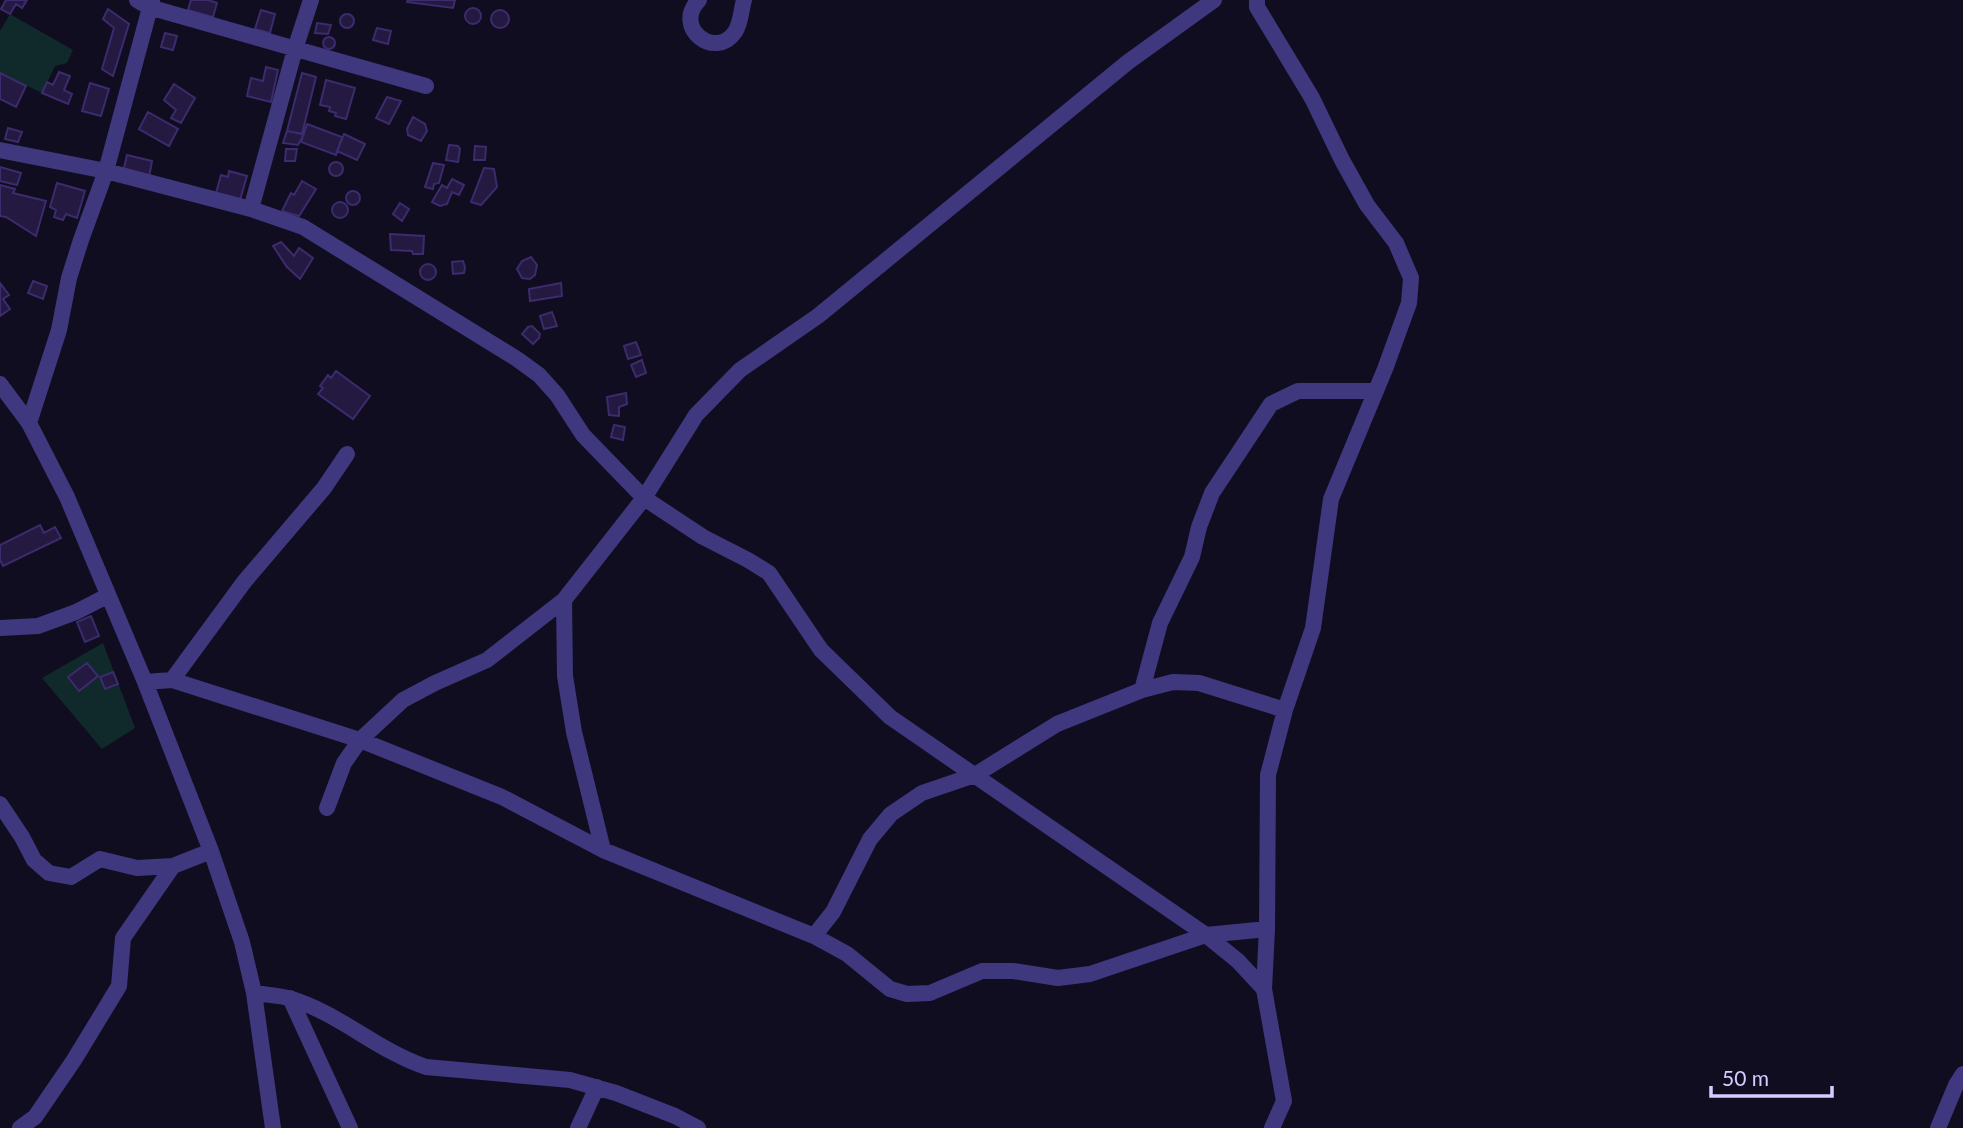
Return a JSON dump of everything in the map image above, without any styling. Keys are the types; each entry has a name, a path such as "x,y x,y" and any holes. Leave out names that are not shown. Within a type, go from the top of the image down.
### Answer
{"street":[{"path":"251,209 311,0"},
{"path":"699,0 691,12 691,26 699,38 718,43 735,32 744,0"},
{"path":"327,808 344,763 360,740 403,700 487,660 564,600 643,498 696,415 740,370 818,316 1128,62 1214,0"},
{"path":"1257,0 1257,7 1312,98 1367,205 1396,243 1411,278 1409,303 1331,499 1313,628 1284,710 1268,775 1264,989 1284,1101 1272,1128"},
{"path":"29,423 59,330 69,278 106,172 146,2 295,49 426,86"},
{"path":"0,150 106,172 251,209 303,227 517,359 539,375 583,435 643,498 703,537 769,573 821,650 890,717 1206,935 1238,961 1264,989"},
{"path":"0,384 29,423 67,498 145,682 211,851 242,942 254,993 273,1128"},
{"path":"1142,690 1160,623 1192,556 1212,492 1271,404 1298,391 1376,391"},
{"path":"172,680 244,582 324,488 347,454"},
{"path":"0,628 38,626 76,612 107,596"},
{"path":"564,600 565,677 574,732 603,850"},
{"path":"145,682 172,680 360,740 502,797 603,850 814,936 847,954 890,989 907,994 930,993 982,971 1013,971 1058,978 1090,974 1206,935 1267,929"},
{"path":"814,936 833,912 870,839 891,814 922,793 975,775 1057,724 1142,690 1173,682 1199,682 1284,710"},
{"path":"0,804 34,860 49,873 71,877 100,859 137,868 173,866 211,851"},
{"path":"20,1128 35,1118 119,986 123,938 173,866"},
{"path":"254,993 290,998 342,1021 407,1061 426,1067 570,1080 617,1093 698,1128"},
{"path":"290,998 350,1128"},
{"path":"1938,1128 1963,1074"},
{"path":"578,1128 597,1087"}],"green space":[{"path":"10,14 73,50 67,63 55,66 42,93 0,73 0,31"},
{"path":"103,643 135,728 102,749 42,678"}],"building":[{"path":"6,0 27,0 22,8 16,4 10,14 1,9"},
{"path":"191,0 217,3 213,17 188,10"},
{"path":"455,0 453,8 407,2"},
{"path":"470,8 476,8 481,16 479,22 470,24 465,19 465,13"},
{"path":"108,9 129,24 113,76 102,69 114,28 103,19"},
{"path":"261,10 275,14 270,33 255,29"},
{"path":"500,10 506,13 509,19 506,25 500,28 494,25 491,19 494,13"},
{"path":"347,14 352,16 352,26 347,28 342,26 340,21 342,16"},
{"path":"317,23 331,25 328,34 315,33"},
{"path":"377,28 391,31 388,44 373,40"},
{"path":"165,33 177,36 173,50 161,47"},
{"path":"324,38 334,38 334,48 324,48"},
{"path":"266,67 278,70 271,102 247,96 251,78 263,81"},
{"path":"59,72 70,76 64,90 72,94 68,104 42,93 47,82 53,85"},
{"path":"0,73 26,86 16,107 0,99"},
{"path":"302,73 316,77 302,134 287,131"},
{"path":"326,80 355,88 346,119 335,116 336,113 329,111 330,107 320,105"},
{"path":"90,83 109,89 101,116 82,111"},
{"path":"174,84 195,98 181,123 171,118 176,110 164,100"},
{"path":"387,97 401,101 389,124 376,118"},
{"path":"148,112 178,129 169,146 139,129"},
{"path":"413,117 425,124 427,131 421,141 408,135 407,129"},
{"path":"307,124 342,137 336,155 301,142"},
{"path":"8,128 22,132 18,142 5,139"},
{"path":"287,131 304,134 298,145 283,143"},
{"path":"344,134 365,144 357,160 337,151"},
{"path":"449,145 458,146 460,149 458,162 446,160"},
{"path":"475,146 486,147 485,160 474,160"},
{"path":"286,149 297,149 295,161 285,161"},
{"path":"127,155 152,161 149,177 123,172"},
{"path":"336,162 341,164 341,174 336,176 331,174 329,169 331,164"},
{"path":"433,163 444,165 439,183 434,184 433,189 425,187"},
{"path":"0,167 21,173 17,185 0,181"},
{"path":"484,168 494,169 497,187 481,205 471,202"},
{"path":"229,171 247,176 240,200 216,193 221,175 228,177"},
{"path":"452,179 464,185 459,195 452,192 447,204 440,206 432,202 442,185 447,188"},
{"path":"302,181 316,189 299,216 282,211 291,193 294,195"},
{"path":"57,183 85,191 77,218 66,214 63,220 54,217 56,210 50,207"},
{"path":"0,185 15,189 13,193 46,201 36,236 0,216"},
{"path":"353,191 358,193 358,203 353,205 348,203 346,198 348,193"},
{"path":"340,202 348,210 340,218 332,210"},
{"path":"400,203 409,209 402,221 393,214"},
{"path":"390,234 424,236 423,254 391,250"},
{"path":"281,242 294,256 299,248 313,258 300,279 287,267 273,246"},
{"path":"531,257 537,265 535,275 530,279 522,278 517,269 522,261"},
{"path":"463,261 464,273 453,274 452,262"},
{"path":"428,264 434,266 434,278 428,280 422,278 420,272 422,266"},
{"path":"33,281 47,286 43,299 28,293"},
{"path":"0,283 9,295 3,299 10,309 0,316"},
{"path":"561,283 562,296 530,301 529,289"},
{"path":"552,312 557,326 544,329 540,316"},
{"path":"532,326 540,334 533,344 522,334"},
{"path":"636,342 641,355 628,359 624,346"},
{"path":"642,360 646,373 636,377 631,365"},
{"path":"336,371 370,396 353,419 318,394 328,375 331,378"},
{"path":"626,393 627,404 619,407 619,416 609,415 607,397"},
{"path":"614,425 625,427 623,440 611,437"},
{"path":"40,525 44,533 55,527 61,538 3,566 0,560 0,545"},
{"path":"91,616 99,636 85,642 77,622"},
{"path":"87,663 98,676 79,691 68,677"},
{"path":"113,672 118,684 105,689 100,677"}]}
